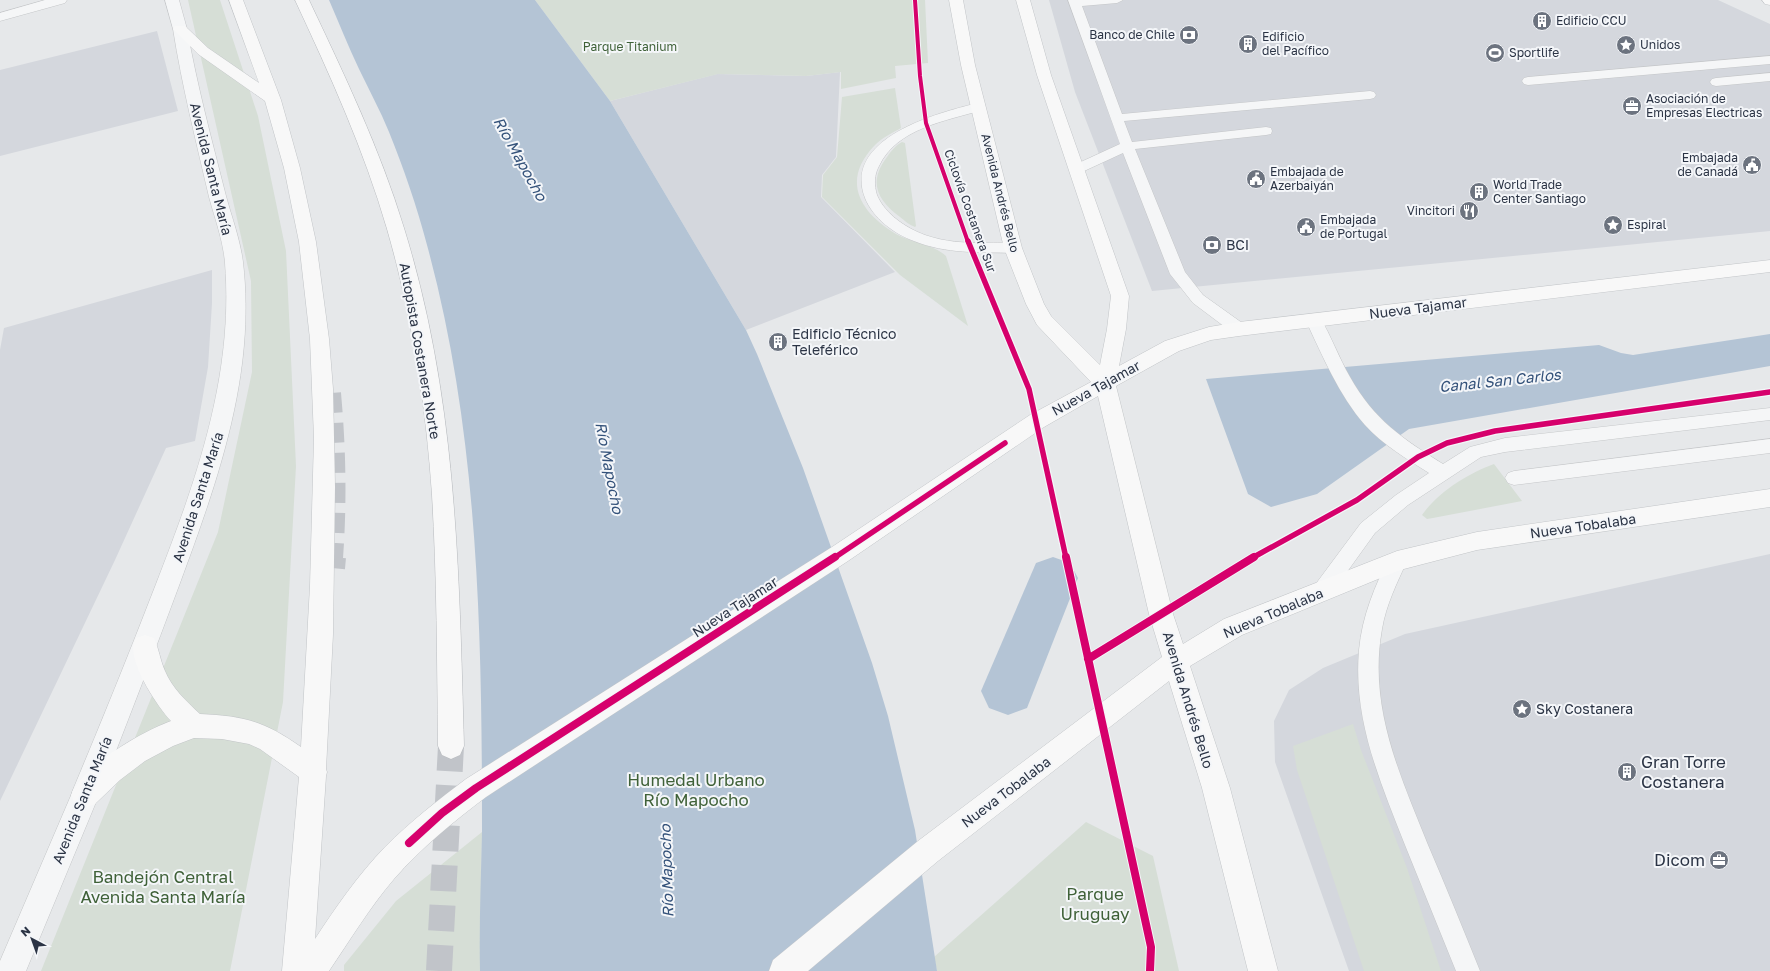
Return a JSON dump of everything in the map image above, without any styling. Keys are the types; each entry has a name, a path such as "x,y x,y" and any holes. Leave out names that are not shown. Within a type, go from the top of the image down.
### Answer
{"main road":[{"path":"236,0 273,100 298,194 311,269 319,334 325,418 325,508 314,772 297,971"},
{"name":"Autopista Costanera Norte","path":"302,0 337,75 384,196 404,261 419,326 434,411 442,489 447,578 451,746"},
{"name":"Avenida Andrés Bello","path":"956,0 968,65 1013,248 1035,304 1044,320 1105,383"},
{"name":"Avenida Andrés Bello","path":"1023,0 1044,75 1120,296 1119,320 1115,344 1105,383 1161,614 1216,788 1263,971"},
{"path":"180,29 204,50 273,100"},
{"name":"Nueva Tajamar","path":"310,971 361,898 384,870 409,843 442,813 476,788 840,554 1037,421 1172,346 1209,334 1239,329 1770,266"},
{"name":"Nueva Tobalaba","path":"784,971 928,851 1064,748 1101,717 1176,661 1233,628 1397,561 1477,541 1770,498"},
{"path":"145,646 149,666 158,685 174,707 194,726"},
{"path":"85,795 110,771 136,752 165,736 194,726 222,727 251,732 269,740 314,772"}],"street":[{"path":"0,17 60,0"},
{"name":"Avenida Santa María","path":"11,971 85,795 145,646 194,515 222,422 234,359 236,306 234,262 188,73 180,29 172,0"}],"lane":[{"path":"1117,0 1074,2 1116,118 1178,274 1198,299 1239,329"},
{"path":"1528,81 1770,60"},
{"path":"1716,82 1770,77"},
{"path":"1734,91 1770,87"},
{"path":"1116,118 1370,95"},
{"path":"978,107 926,123 894,139 884,148 874,161 867,174 866,186 874,206 900,229 918,238 938,244 1013,248"},
{"path":"1077,169 1127,146 1266,130"},
{"path":"1314,321 1332,358 1370,417 1382,431 1400,445 1444,474"},
{"path":"1322,592 1368,528 1402,500 1476,452 1504,445 1770,414"},
{"path":"1514,478 1770,446"},
{"path":"1397,561 1377,608 1373,626 1368,673 1370,704 1376,739 1386,769 1468,971"}],"shaded area":[{"path":"1049,0 1718,0 1770,24 1770,231 1152,291 1075,92"},
{"path":"157,31 178,111 0,156 0,70"},
{"path":"840,72 836,157 822,175 821,197 895,272 746,330 610,101 717,74 806,76"},
{"path":"212,270 212,303 208,367 195,441 166,448 115,560 0,801 0,350 4,328"},
{"path":"1770,554 1770,971 1349,971 1275,762 1274,721 1289,690 1323,668 1405,634"}],"green space":[{"name":"Bandejón Central Avenida Santa María","path":"188,0 220,0 258,116 286,251 296,466 283,702 230,971 41,971 218,532 252,372 251,281"},
{"name":"Parque Titanium","path":"535,0 925,0 928,63 895,66 896,78 841,89 841,72 806,76 718,74 610,101"},
{"path":"895,88 901,128 878,142 865,158 859,171 857,183 859,194 864,205 872,216 883,225 902,237 929,246 946,256 968,326 900,275 822,197 823,175 837,157 842,97"},
{"path":"902,142 905,143 915,227 892,211 881,197 878,190 877,182 881,166 892,150"},
{"path":"1494,464 1522,501 1427,519 1422,515 1445,491 1464,478"},
{"path":"1353,724 1361,750 1407,868 1441,971 1364,971 1297,770 1293,746"},
{"name":"Parque Uruguay","path":"1086,822 1153,856 1179,971 937,971 934,957"},
{"path":"482,832 480,971 344,971 344,965 396,901"}],"water":[{"name":"Humedal Urbano Río Mapocho","path":"329,0 535,0 610,101 746,330 803,468 872,663 888,716 915,830 937,971 480,971 482,831 481,684 474,536 458,389 444,317 427,245 410,188 386,124 355,60"},
{"path":"1770,334 1770,366 1409,429 1317,494 1271,507 1248,494 1206,379 1599,345 1621,353 1633,355"}],"waterway":[{"name":"Canal San Carlos","path":"1008,691 1053,578"}],"tunnel":[{"path":"331,393 335,476 333,558"},
{"path":"332,568 333,557"},
{"path":"439,971 451,746"}],"cycle path":[{"name":"Ciclovía Costanera Sur","path":"915,0 920,76 926,123 970,247 1029,389 1151,947 1150,971"},
{"path":"1088,659 1254,557 1357,500 1418,457 1447,443 1495,431 1770,392"},
{"path":"409,843 442,813 476,788 840,554 1005,443"}],"place":[{"name":"Edificio CCU","path":"1542,21"},
{"name":"Banco de Chile","path":"1189,35"},
{"name":"Edificio del Pacífico","path":"1248,44"},
{"name":"Unidos","path":"1626,45"},
{"name":"Sportlife","path":"1495,53"},
{"name":"Asociación de Empresas Electricas","path":"1632,106"},
{"name":"Embajada de Canadá","path":"1752,165"},
{"name":"Embajada de Azerbaiyán","path":"1256,179"},
{"name":"World Trade Center Santiago","path":"1479,192"},
{"name":"Vincitori","path":"1469,211"},
{"name":"Espiral","path":"1613,225"},
{"name":"Embajada de Portugal","path":"1306,227"},
{"name":"BCI","path":"1212,245"},
{"name":"Edificio Técnico Teleférico","path":"778,342"},
{"name":"Sky Costanera","path":"1522,709"},
{"name":"Gran Torre Costanera","path":"1627,772"},
{"name":"Dicom","path":"1719,860"}],"water label":[{"name":"Río Mapocho","path":"520,159"},
{"name":"Río Mapocho","path":"609,468"},
{"name":"Río Mapocho","path":"667,871"}]}
